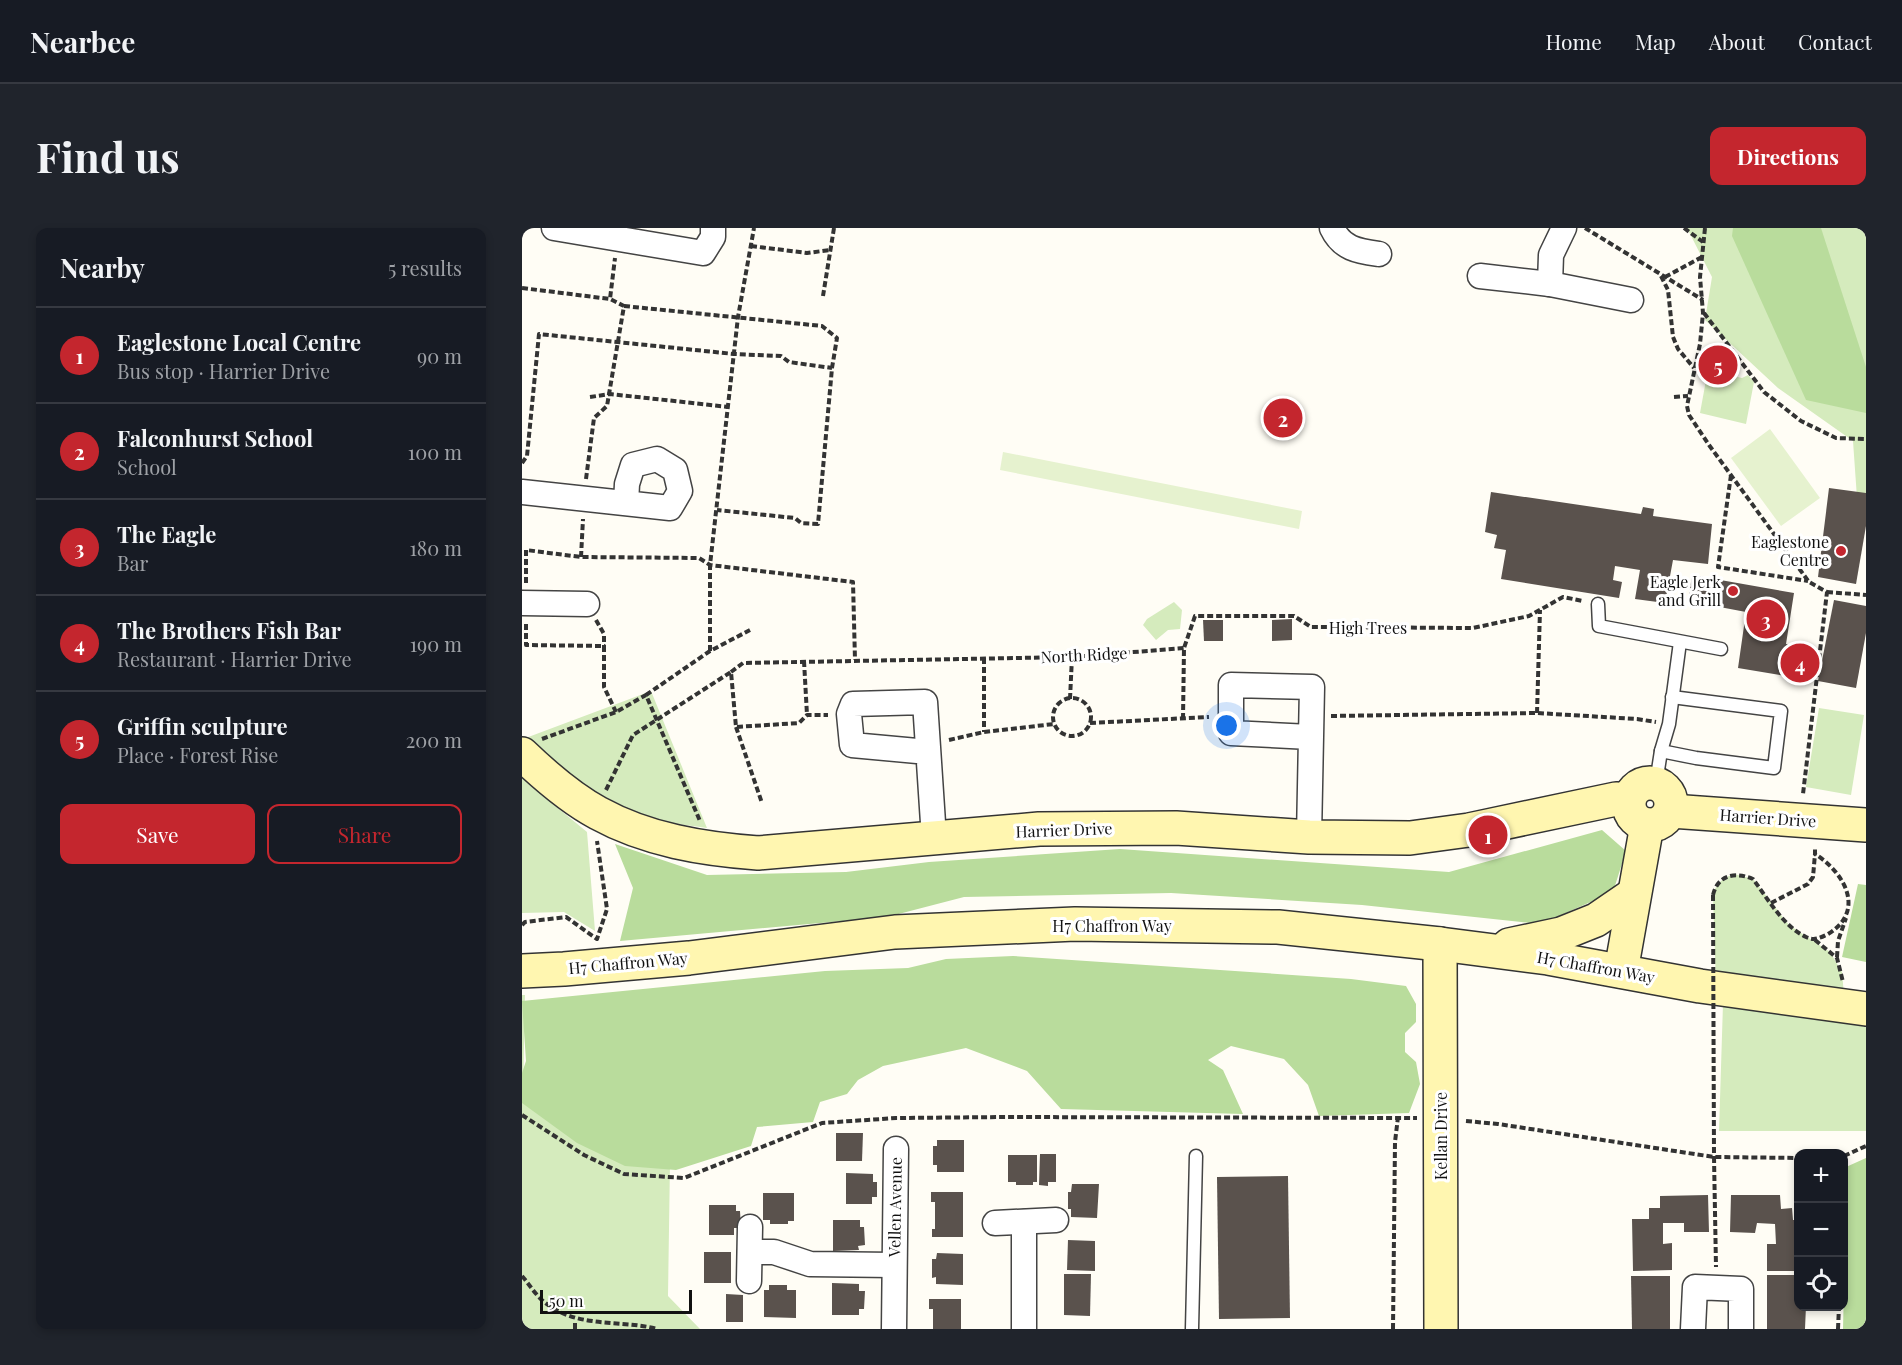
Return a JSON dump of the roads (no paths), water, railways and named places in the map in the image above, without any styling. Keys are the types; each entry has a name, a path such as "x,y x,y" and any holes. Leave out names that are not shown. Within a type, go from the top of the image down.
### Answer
{"street":[{"path":"554,228 617,240 657,237 703,253 713,237 713,228"},
{"path":"1332,228 1335,234 1352,250 1379,254"},
{"path":"1550,284 1551,255 1564,228"},
{"path":"1480,276 1550,284 1631,300"},
{"path":"522,492 626,503"},
{"path":"524,603 587,604"},
{"path":"1309,837 1312,687 1231,685 1231,733 1310,727"},
{"path":"928,748 852,745 849,714 853,704 925,702 934,838"},
{"name":"Harrier Drive","path":"527,748 569,795 598,813 632,829 713,850 758,853 1039,829 1165,828 1309,837 1410,838 1469,830 1616,799 1650,805 1866,825"},
{"path":"1621,971 1650,805"},
{"path":"1488,950 1561,934 1596,920 1634,894"},
{"name":"H7 Chaffron Way","path":"522,970 564,969 689,958 895,932 1075,924 1278,927 1488,950 1700,986 1855,1008"},
{"name":"Kellan Drive","path":"1440,944 1441,1329"},
{"name":"Vellen Avenue","path":"894,1329 896,1149"},
{"path":"995,1223 1056,1220"},
{"path":"1024,1222 1024,1329"},
{"path":"749,1281 750,1227"},
{"name":"Vellen Avenue","path":"750,1252 774,1252 810,1264 894,1265"},
{"path":"1694,1329 1695,1287 1741,1289 1741,1329"}],"lane":[{"path":"1598,604 1599,626 1722,648"},
{"path":"1650,805 1669,724 1680,642"},
{"path":"1661,751 1774,768 1782,711 1672,697"},
{"path":"1192,1329 1196,1156"}],"place":[{"name":"Griffin sculpture","path":"1718,365"},
{"name":"Falconhurst School","path":"1283,418"},
{"name":"Eaglestone Centre","path":"1841,551"},
{"name":"Eagle Jerk and Grill","path":"1733,591"},
{"name":"The Eagle","path":"1766,619"},
{"name":"The Brothers Fish Bar","path":"1800,663"},
{"name":"Eaglestone Local Centre","path":"1488,835"}]}
